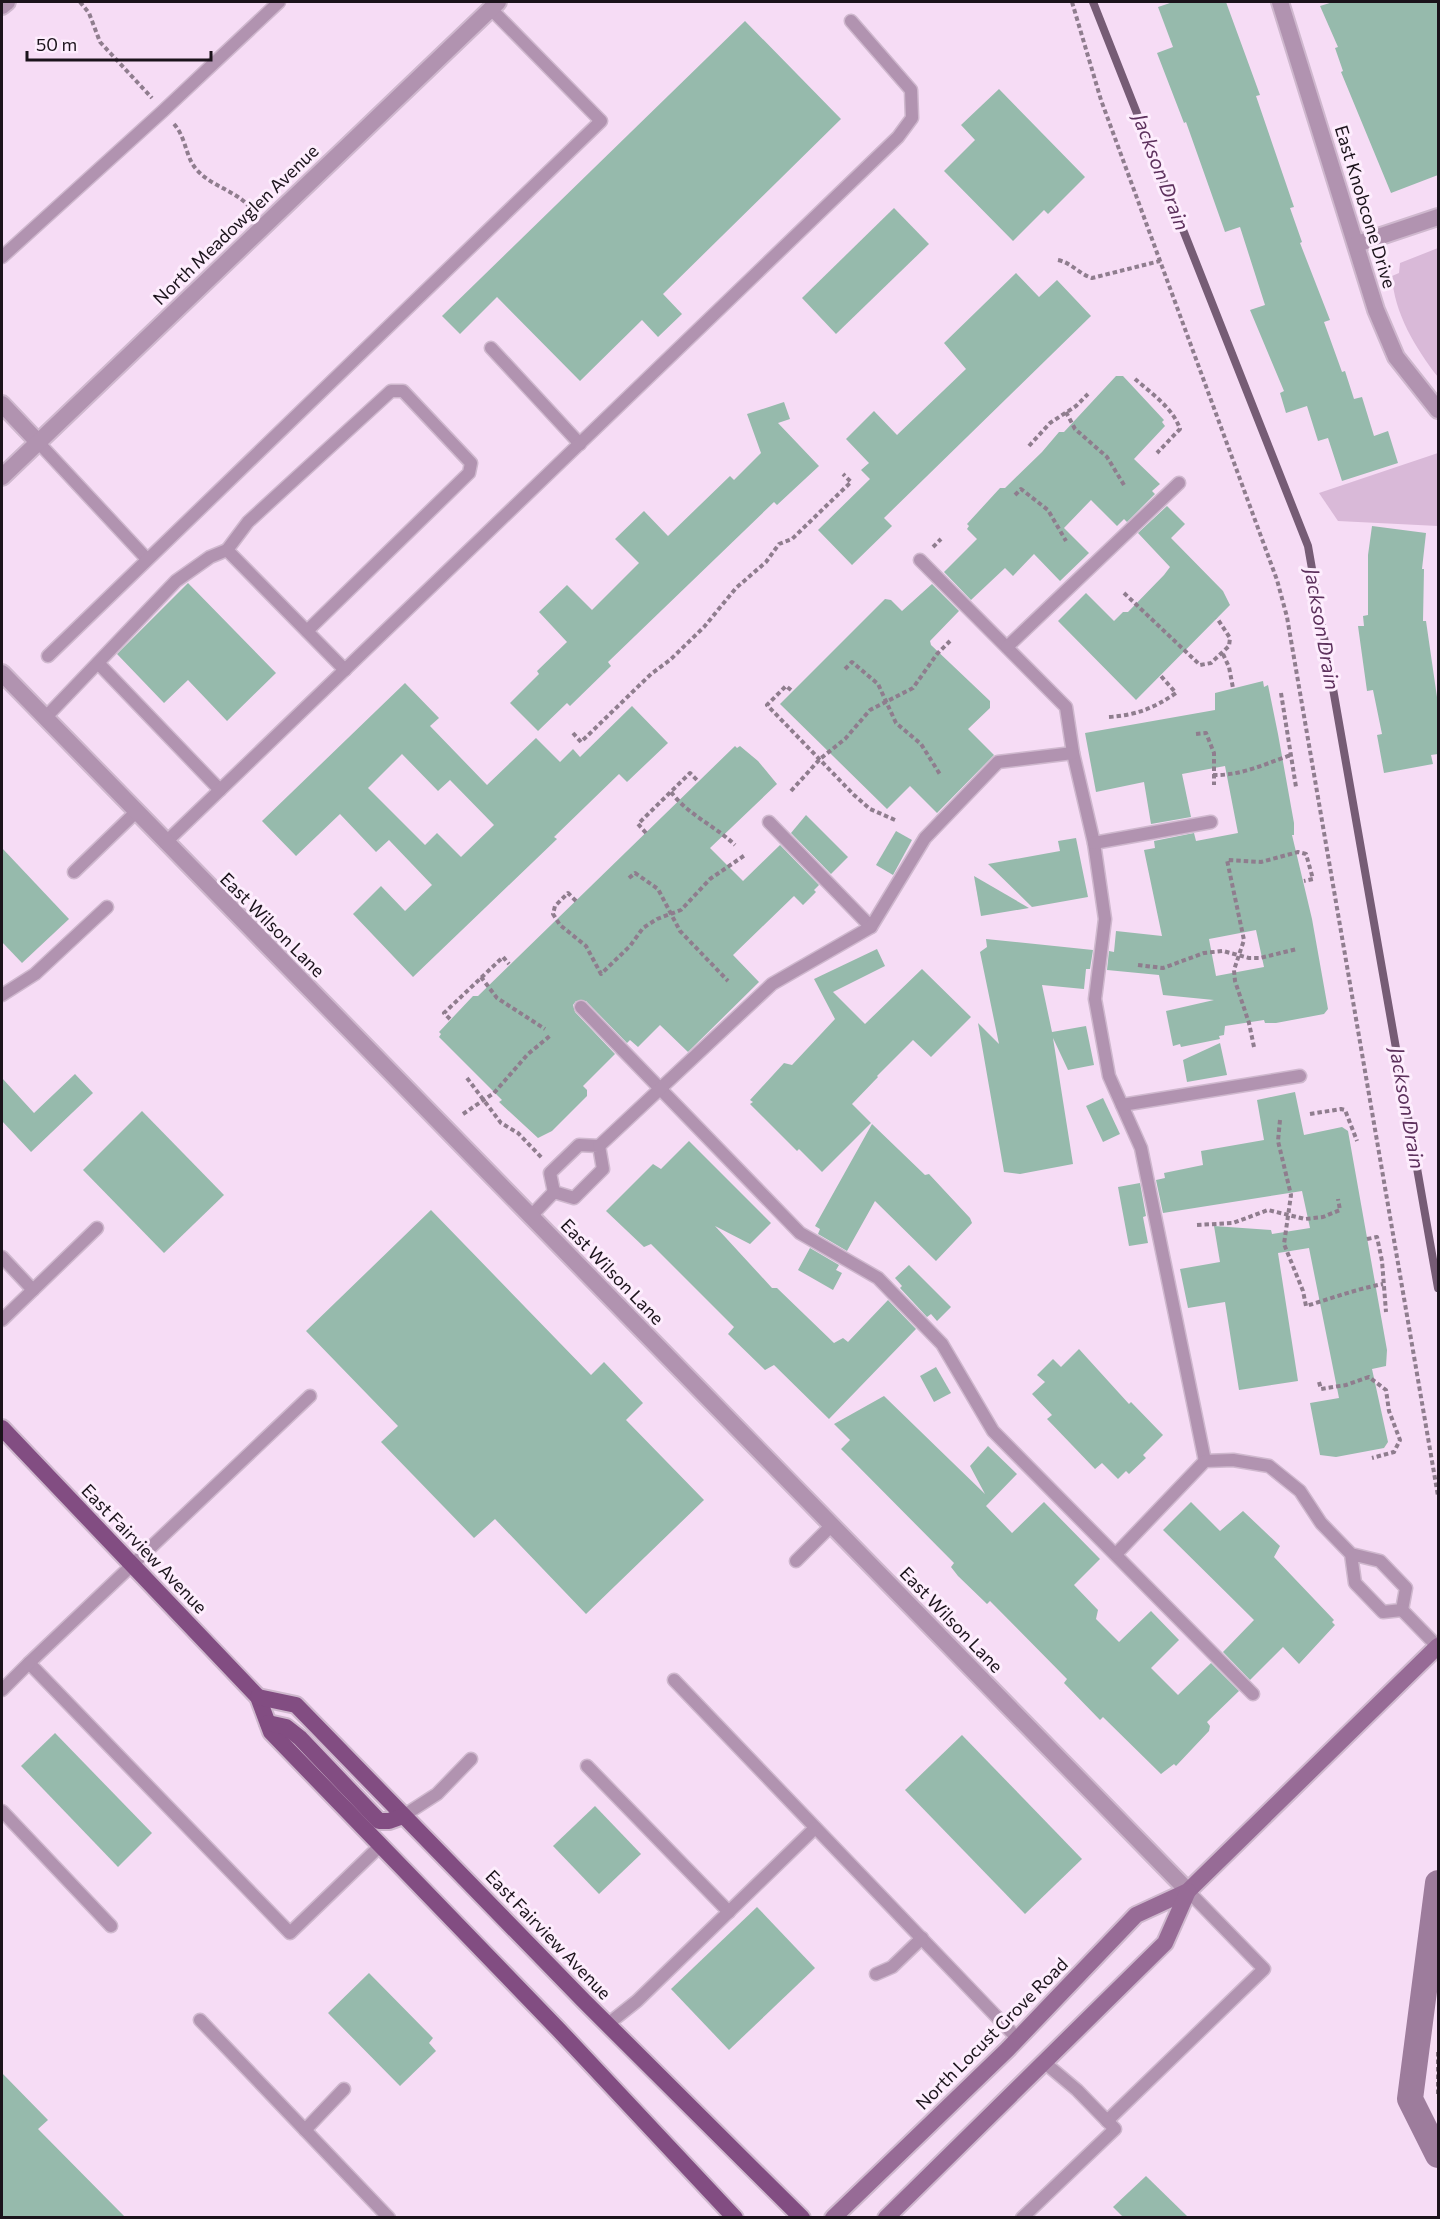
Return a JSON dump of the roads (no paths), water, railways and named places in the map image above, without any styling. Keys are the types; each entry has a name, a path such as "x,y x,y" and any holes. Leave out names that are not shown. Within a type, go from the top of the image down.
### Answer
{"main road":[{"name":"East Fairview Avenue","path":"2,1428 258,1697 271,1732 558,2029 735,2217"},
{"name":"North Locust Grove Road","path":"833,2217 1018,2039 1136,1915 1188,1891 1438,1646"},
{"name":"East Fairview Avenue","path":"258,1697 296,1705 608,2024 802,2217"},
{"path":"268,1723 286,1726 300,1738 379,1821 403,1816"},
{"name":"North Locust Grove Road","path":"886,2217 1165,1943 1188,1891"}],"street":[{"path":"2,6 7,2"},
{"name":"East Knobcone Drive","path":"1280,2 1376,310 1396,357 1438,410"},
{"name":"North Meadowglen Avenue","path":"2,477 491,4"},
{"path":"1357,244 1438,217"},
{"path":"2,404 37,441"},
{"name":"East Wilson Lane","path":"4,680 45,718 135,813 1188,1891"}],"lane":[{"path":"2,257 279,2"},
{"path":"48,656 146,558 601,121 491,4"},
{"path":"165,843 898,137 912,118 911,90 851,21"},
{"path":"491,348 580,444"},
{"path":"45,718 176,581 210,557 226,550 248,522 391,390 403,391 471,463 469,473 307,631"},
{"path":"37,441 146,558"},
{"path":"1007,647 1179,483"},
{"path":"226,550 345,670"},
{"path":"920,560 1066,707 1073,753 1094,843 1105,919 1095,999 1109,1076 1141,1148 1205,1461"},
{"path":"98,663 220,790"},
{"path":"554,1192 549,1173 579,1145 599,1146 772,984 870,927 925,838 998,762 1073,753"},
{"path":"74,872 135,813"},
{"path":"769,822 870,927"},
{"path":"1094,843 1212,822"},
{"path":"2,995 35,974 107,907"},
{"path":"581,1007 800,1233 878,1278 942,1344 993,1431 1253,1694"},
{"path":"1122,1105 1300,1076"},
{"path":"554,1192 574,1198 603,1169 599,1146"},
{"path":"531,1216 554,1192"},
{"path":"2,1320 97,1228"},
{"path":"2,1257 33,1290"},
{"path":"2,1690 132,1563 310,1396"},
{"path":"1116,1553 1205,1461 1233,1460 1269,1466 1300,1491 1321,1523 1351,1554 1380,1561 1406,1588 1402,1610"},
{"path":"796,1561 832,1525"},
{"path":"1351,1554 1355,1583 1383,1611 1402,1610 1438,1646"},
{"path":"29,1663 290,1933 380,1846"},
{"path":"674,1680 1018,2039"},
{"path":"403,1816 437,1794 471,1759"},
{"path":"587,1766 729,1912"},
{"path":"2,1811 111,1926"},
{"path":"608,2024 637,2001 815,1828"},
{"path":"1107,2121 1264,1969 1188,1891"},
{"path":"876,1974 892,1967 922,1938"},
{"path":"200,2020 389,2217"},
{"path":"1028,2216 1115,2129 1077,2090 1045,2063"},
{"path":"305,2130 344,2089"}],"waterway":[{"name":"Jackson Drain","path":"1093,2 1308,546 1438,1288"},
{"name":"Jackson Drain","path":"1438,1883 1410,2099 1438,2155"}]}
